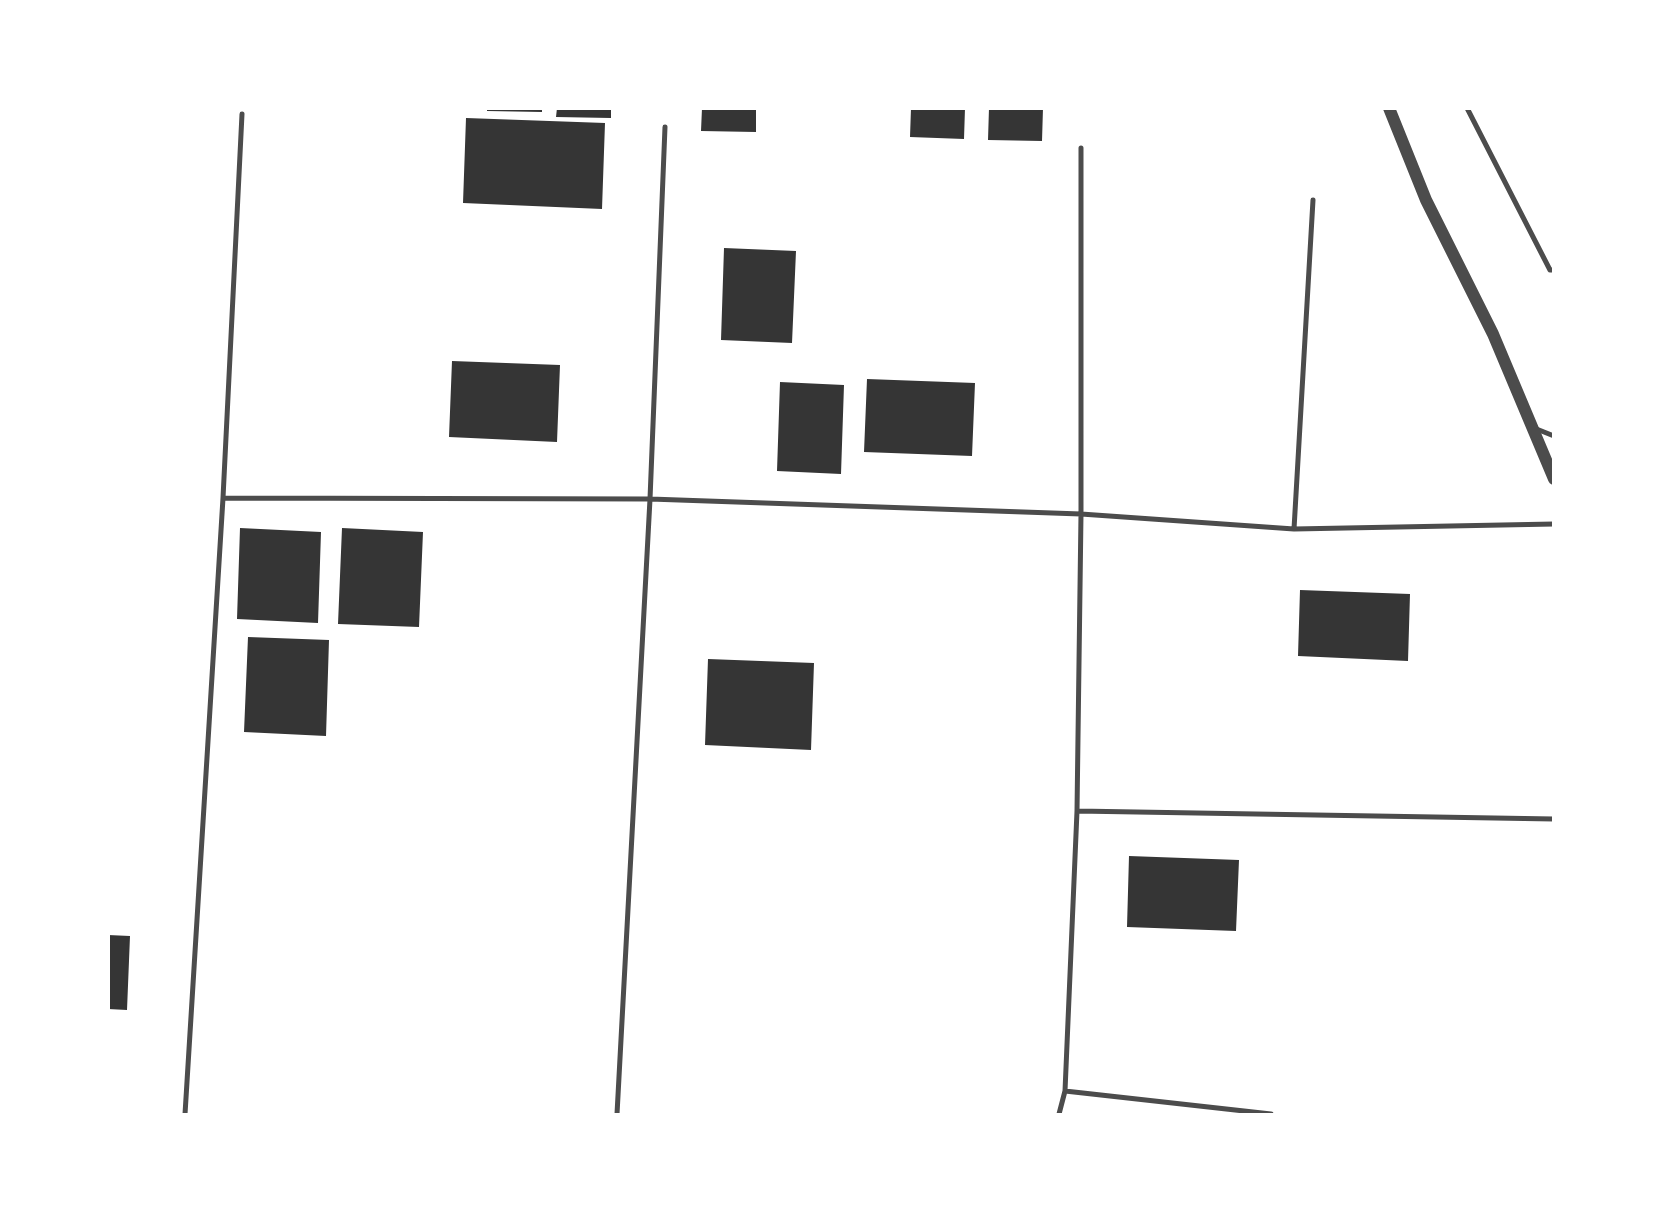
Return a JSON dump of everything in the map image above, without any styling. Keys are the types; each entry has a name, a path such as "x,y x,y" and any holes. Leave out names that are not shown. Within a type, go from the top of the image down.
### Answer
{"street":[{"path":"1388,108 1426,200 1493,334 1553,479"}],"lane":[{"path":"1467,108 1550,270 1553,270"},
{"path":"185,1115 223,499 242,114"},
{"path":"617,1115 650,499 665,127"},
{"path":"1059,1115 1065,1091 1077,811 1081,514 1081,148"},
{"path":"1294,529 1313,200"},
{"path":"1531,427 1553,436"},
{"path":"223,499 650,499 1081,514 1294,529 1553,524"},
{"path":"1077,811 1553,819"},
{"path":"1065,1091 1271,1115"}],"building":[{"path":"487,108 542,108 542,112 487,111"},
{"path":"557,108 611,108 611,118 556,117"},
{"path":"702,108 756,108 756,132 701,131"},
{"path":"911,108 965,108 964,139 910,137"},
{"path":"989,108 1043,108 1042,141 988,140"},
{"path":"466,118 605,123 602,209 463,203"},
{"path":"724,248 796,251 792,343 721,340"},
{"path":"452,361 560,365 557,442 449,437"},
{"path":"867,379 975,383 972,456 864,452"},
{"path":"780,382 844,385 841,474 777,471"},
{"path":"240,528 321,532 318,623 237,619"},
{"path":"342,528 423,532 419,627 338,624"},
{"path":"1300,590 1410,594 1408,661 1298,656"},
{"path":"248,637 329,640 326,736 244,732"},
{"path":"708,659 814,663 811,750 705,745"},
{"path":"1129,856 1239,860 1236,931 1127,927"},
{"path":"108,935 130,936 127,1010 108,1009"}]}
